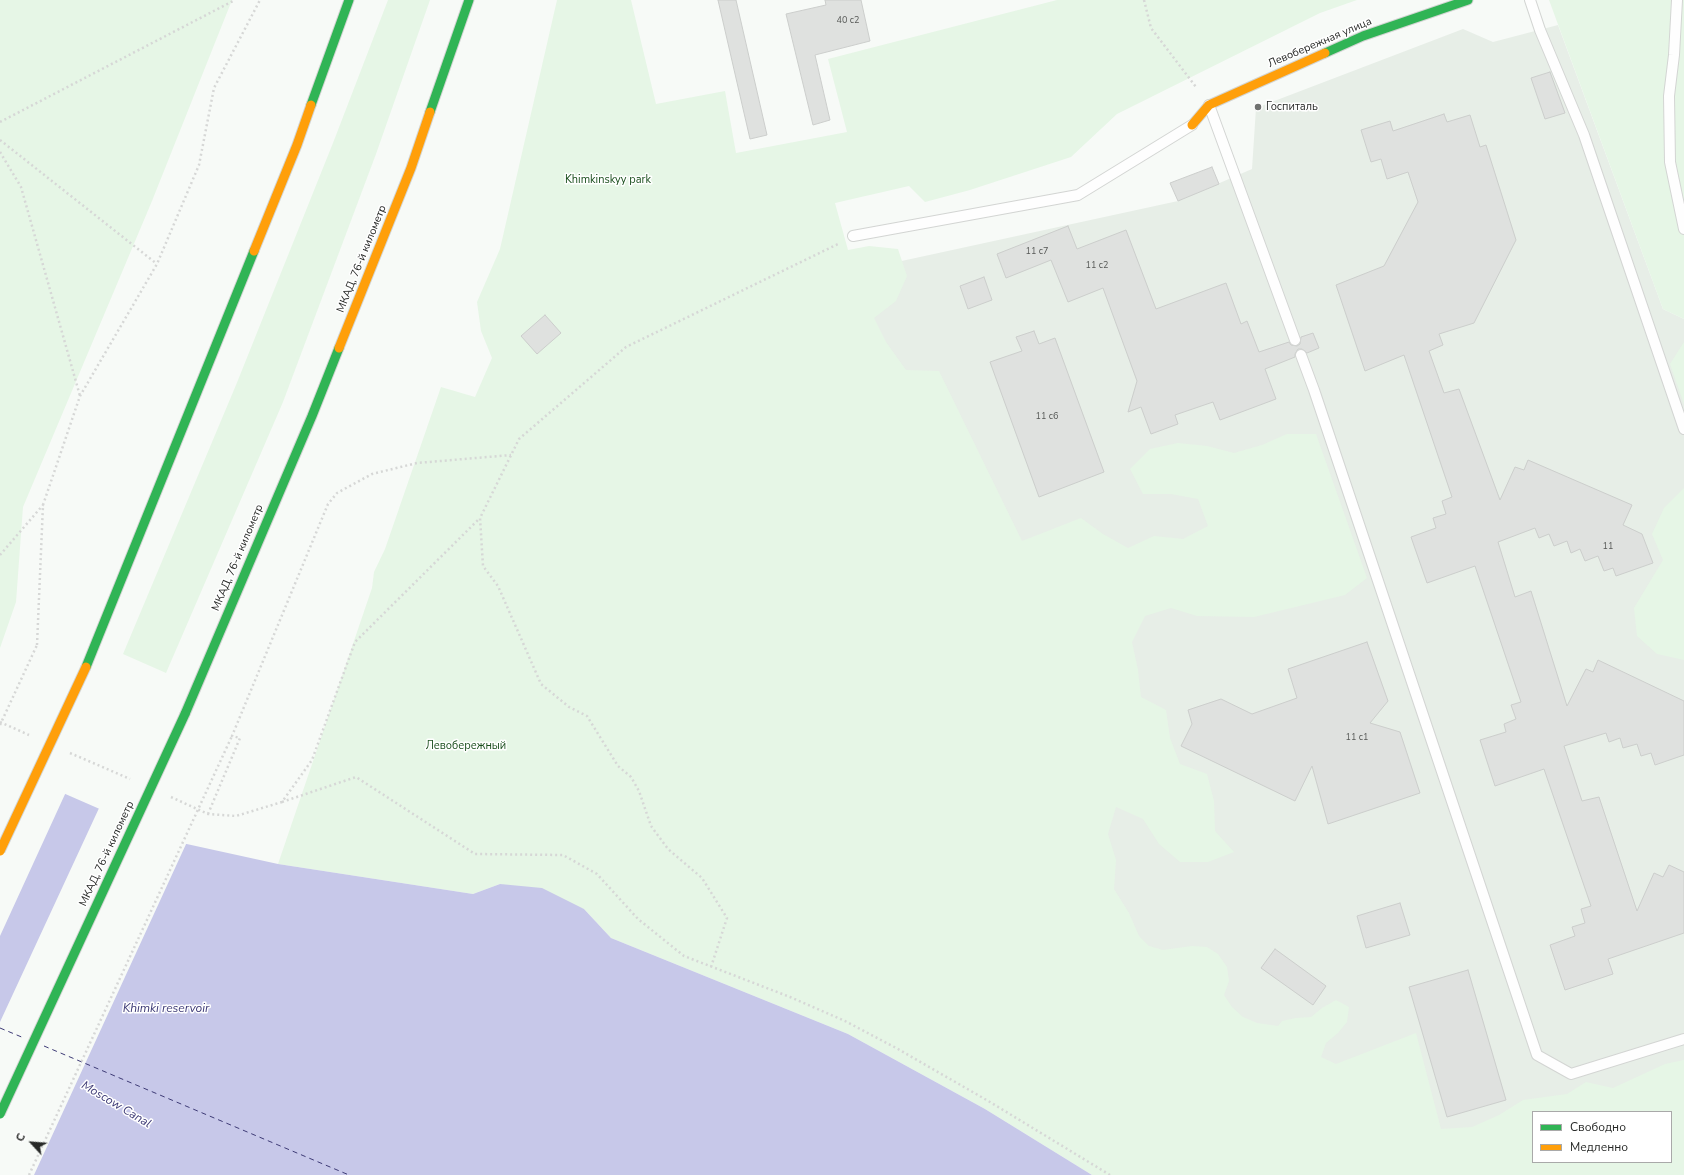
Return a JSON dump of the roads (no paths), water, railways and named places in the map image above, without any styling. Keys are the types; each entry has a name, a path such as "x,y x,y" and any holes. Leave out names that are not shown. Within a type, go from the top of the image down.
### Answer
{"main road":[{"path":"0,851 86,667 297,145 348,0"},
{"name":"МКАД, 76-й километр","path":"0,1114 185,714 312,416 411,168 469,0"},
{"name":"Левобережная улица","path":"1192,125 1209,105 1363,36 1468,0"}],"lane":[{"path":"1530,0 1540,30 1584,135 1684,429"},
{"path":"1677,0 1674,55 1669,96 1670,162 1684,229"},
{"path":"1209,105 1295,340"},
{"path":"853,236 1078,195 1192,125"},
{"path":"1301,355 1537,1055 1571,1074 1684,1039"}],"water":[{"name":"Khimki reservoir","path":"0,762 31,779 173,841 278,864 473,894 500,884 542,888 584,909 611,938 848,1034 985,1109 1092,1175 0,1175"}],"place":[{"name":"Госпиталь","path":"1258,107"}],"park label":[{"name":"Khimkinskyy park","path":"608,180"},
{"name":"Левобережный","path":"466,746"}],"water label":[{"name":"Moscow Canal","path":"116,1105"}]}
